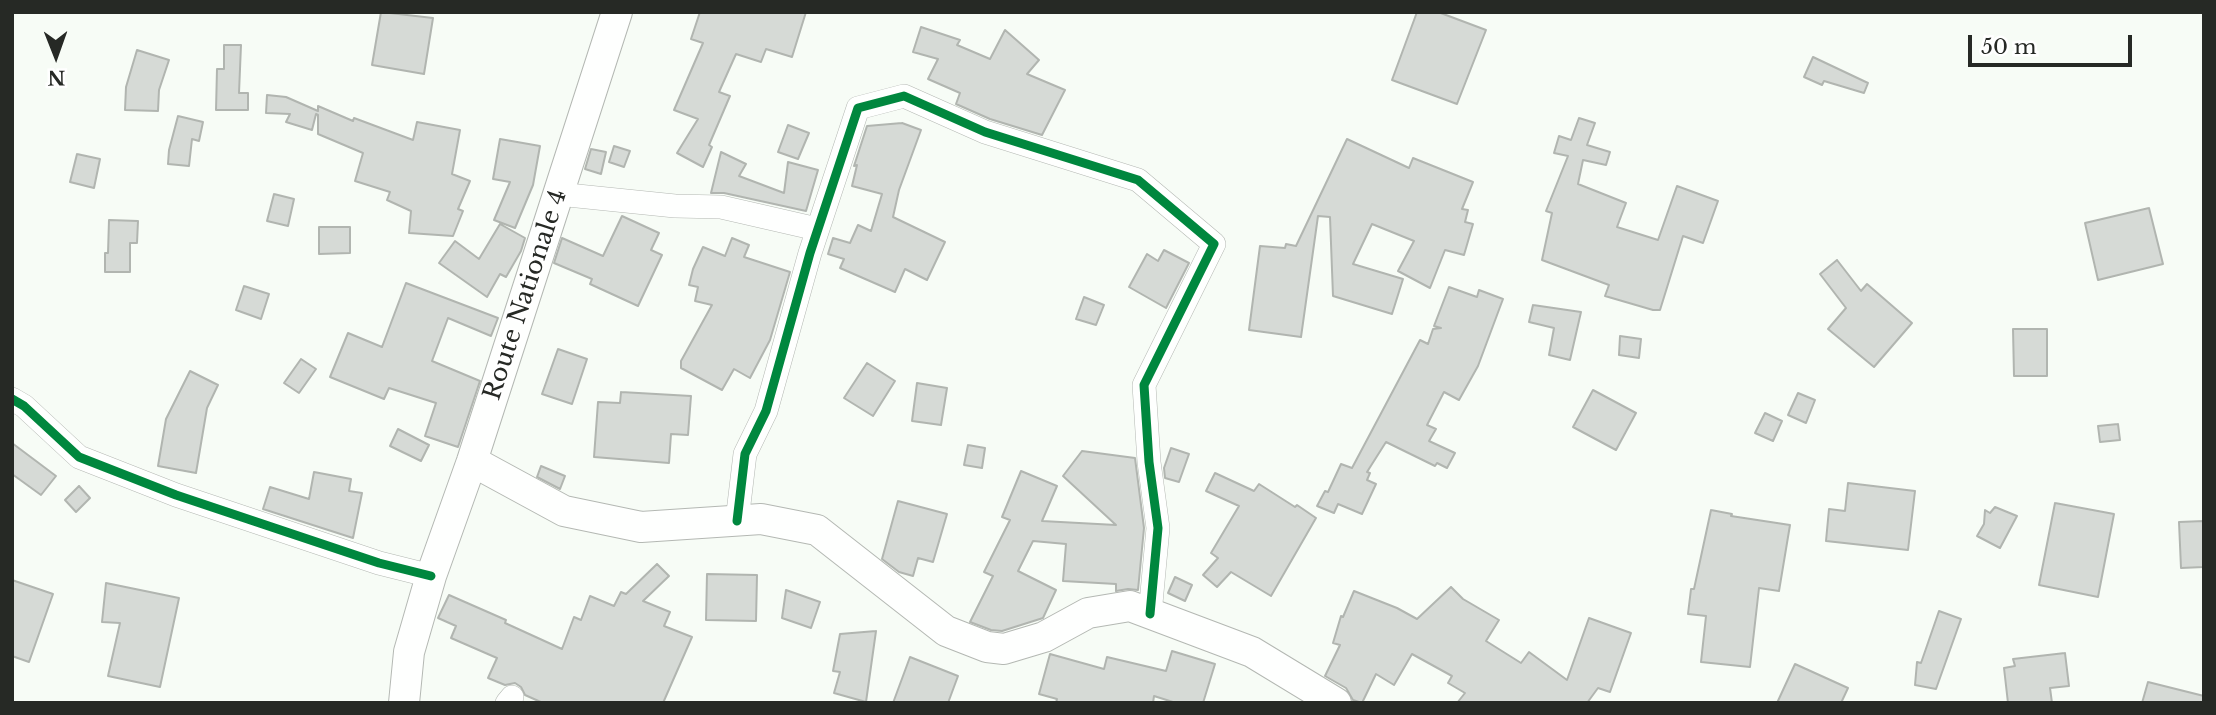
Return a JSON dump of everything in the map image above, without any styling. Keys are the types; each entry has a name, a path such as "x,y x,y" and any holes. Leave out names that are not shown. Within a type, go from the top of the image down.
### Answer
{"main road":[{"name":"Route Nationale 4","path":"404,703 409,652 431,576 472,461 617,12"},
{"path":"472,461 564,511 641,527 761,519 817,530 946,631 986,647 1004,649 1044,637 1088,613 1130,606 1252,652 1336,703"}],"street":[{"path":"737,521 745,454 766,411 817,229 858,108 904,96 985,132 1138,180 1214,244 1144,385 1149,462 1158,528 1150,614"},
{"path":"558,194 675,206 721,207 817,229"},
{"path":"12,399 24,406 79,457 176,495 379,563 431,576"}],"building":[{"path":"381,12 433,18 424,74 372,65"},
{"path":"700,12 806,12 792,57 766,49 761,62 736,54 719,92 730,96 709,145 712,147 703,167 677,153 698,119 674,110 703,43 691,39"},
{"path":"1417,12 1438,12 1486,30 1457,104 1392,80"},
{"path":"921,27 960,40 957,45 990,59 1005,30 1039,60 1027,74 1065,90 1042,135 990,119 956,104 960,93 928,79 938,59 913,52"},
{"path":"224,45 241,45 239,93 248,93 248,110 216,110 217,69 224,69"},
{"path":"137,50 169,60 159,90 158,111 125,110 126,87"},
{"path":"1813,57 1868,83 1864,93 1824,81 1822,85 1804,77"},
{"path":"267,95 286,97 318,111 318,106 353,121 354,118 413,140 417,122 460,130 452,174 470,181 458,209 463,211 453,236 409,233 411,211 387,200 390,192 355,181 363,153 318,134 316,114 312,130 286,122 290,114 266,113"},
{"path":"178,116 203,122 199,141 192,139 189,166 168,164"},
{"path":"1579,118 1595,123 1587,145 1610,152 1606,165 1583,160 1578,184 1626,203 1617,227 1658,240 1677,186 1718,201 1703,243 1683,236 1660,310 1605,296 1609,285 1542,260 1552,213 1546,211 1568,156 1554,153 1559,136 1571,140"},
{"path":"902,123 921,130 899,190 893,217 945,242 927,280 905,269 895,292 840,268 844,259 828,254 833,238 850,243 858,225 871,231 882,194 852,186 857,165 854,166 867,126"},
{"path":"788,125 809,133 798,159 778,152"},
{"path":"500,139 540,146 533,185 515,228 494,220 510,182 493,179"},
{"path":"1347,139 1409,168 1413,158 1473,182 1462,209 1468,210 1465,222 1473,224 1464,255 1445,250 1430,288 1398,271 1414,241 1372,224 1353,264 1403,279 1392,314 1333,296 1330,217 1318,216 1301,337 1249,330 1260,246 1296,246"},
{"path":"614,146 630,151 624,167 609,162"},
{"path":"591,149 606,152 601,174 585,169"},
{"path":"721,152 746,164 739,176 784,193 788,162 818,170 806,211 724,193 711,193"},
{"path":"77,154 100,159 94,188 70,182"},
{"path":"274,194 294,199 288,226 267,221"},
{"path":"2149,208 2163,264 2098,280 2085,223"},
{"path":"622,216 659,233 651,250 662,255 638,306 590,284 592,279 554,263 562,238 603,256"},
{"path":"109,220 138,221 137,243 130,243 130,272 105,272"},
{"path":"500,224 525,238 506,277 500,274 487,297 439,263 455,241 479,259"},
{"path":"319,227 350,227 350,253 319,254"},
{"path":"732,238 749,245 744,257 790,272 770,340 750,378 734,369 722,390 681,368 681,361 712,305 695,301 698,287 689,285 693,269 703,247 725,256"},
{"path":"1164,250 1189,263 1166,308 1129,287 1147,254 1158,261"},
{"path":"1837,260 1861,291 1867,284 1912,323 1874,367 1828,329 1846,308 1820,274"},
{"path":"406,283 498,318 491,336 448,318 432,361 480,381 458,447 425,436 436,403 389,388 384,399 330,377 348,333 382,347"},
{"path":"244,286 269,294 261,319 236,310"},
{"path":"1449,287 1477,297 1479,290 1503,299 1478,366 1459,400 1444,392 1427,425 1436,429 1429,441 1455,453 1447,468 1437,463 1435,466 1386,442 1367,472 1370,473 1367,480 1376,484 1362,514 1338,504 1334,513 1317,506 1325,491 1328,492 1341,464 1352,468 1420,340 1428,344 1433,329 1441,328 1434,326"},
{"path":"1084,297 1104,305 1096,325 1076,319"},
{"path":"1533,305 1581,312 1570,360 1549,355 1554,328 1529,322"},
{"path":"2013,329 2047,329 2047,376 2014,376"},
{"path":"1620,336 1641,339 1639,358 1619,355"},
{"path":"558,349 587,359 572,404 542,394"},
{"path":"301,359 316,369 299,393 284,383"},
{"path":"867,363 895,381 873,416 844,398"},
{"path":"190,371 218,385 207,408 196,473 158,466 166,419"},
{"path":"917,383 947,388 941,425 912,421"},
{"path":"1593,390 1636,413 1616,450 1573,427"},
{"path":"621,392 691,396 688,435 671,434 669,463 594,457 598,402 620,403"},
{"path":"1798,393 1815,400 1806,423 1788,415"},
{"path":"1765,413 1782,421 1773,441 1755,433"},
{"path":"2118,424 2120,440 2100,442 2098,426"},
{"path":"398,429 429,445 421,461 390,446"},
{"path":"12,443 56,476 41,495 12,474"},
{"path":"968,445 985,448 982,468 964,465"},
{"path":"1171,448 1189,454 1179,482 1165,478 1164,468"},
{"path":"1082,451 1135,458 1144,528 1138,590 1116,591 1116,584 1063,581 1066,544 1033,541 1018,571 1056,590 1043,618 1002,631 970,622 993,576 984,572 1010,520 1002,517 1021,471 1057,486 1042,521 1116,525 1063,476"},
{"path":"541,466 565,476 560,489 537,477"},
{"path":"314,472 351,479 349,491 362,493 353,538 263,509 270,487 309,499"},
{"path":"1215,473 1254,491 1259,484 1316,518 1271,596 1231,572 1217,587 1203,575 1218,558 1211,553 1239,506 1206,491"},
{"path":"1848,483 1915,491 1908,550 1826,541 1829,509 1845,511"},
{"path":"79,486 90,498 76,512 65,500"},
{"path":"898,501 947,514 933,562 918,558 913,576 899,572 882,559"},
{"path":"2055,503 2114,514 2098,597 2039,585"},
{"path":"1995,507 2017,516 2000,548 1977,536 1984,524 1985,510 1990,513"},
{"path":"1711,510 1732,514 1731,516 1790,525 1779,591 1759,588 1750,667 1701,662 1706,616 1688,614 1691,589 1694,589"},
{"path":"2204,521 2204,567 2181,568 2179,522"},
{"path":"657,564 669,576 643,601 670,612 664,626 692,637 663,703 543,703 525,695 515,683 505,685 488,678 497,658 451,638 456,626 438,618 449,595 562,649 574,617 581,620 590,596 614,606 621,592 626,594"},
{"path":"707,574 757,575 756,621 706,620"},
{"path":"1175,577 1192,585 1185,601 1168,593"},
{"path":"12,580 53,594 29,662 12,656"},
{"path":"106,583 179,598 160,687 108,676 120,623 102,622"},
{"path":"1451,587 1463,599 1499,620 1486,641 1521,663 1529,652 1567,680 1589,618 1631,633 1610,692 1598,688 1587,703 1457,703 1465,693 1448,683 1452,676 1412,654 1394,685 1376,674 1362,703 1353,700 1346,688 1325,676 1340,645 1333,643 1341,616 1343,617 1354,591 1417,619"},
{"path":"786,590 820,602 811,628 782,618"},
{"path":"1939,611 1961,619 1936,689 1915,685 1917,662 1921,663"},
{"path":"876,631 866,702 834,693 840,672 833,671 840,634"},
{"path":"1172,651 1215,664 1203,703 1176,703 1154,696 1153,703 1056,703 1057,699 1039,694 1050,654 1104,669 1107,657 1166,671"},
{"path":"2065,653 2069,686 2050,688 2052,703 2008,703 2004,668 2015,666 2013,659"},
{"path":"910,657 958,676 948,703 893,703"},
{"path":"1795,664 1848,688 1841,703 1777,703"},
{"path":"2148,682 2204,696 2204,703 2142,703"}],"cycle path":[{"path":"737,521 745,454 766,411 810,253 858,108 904,96 985,132 1138,180 1214,244 1144,385 1149,462 1158,528 1150,614"},
{"path":"12,399 24,406 79,457 176,495 379,563 431,576"}]}
